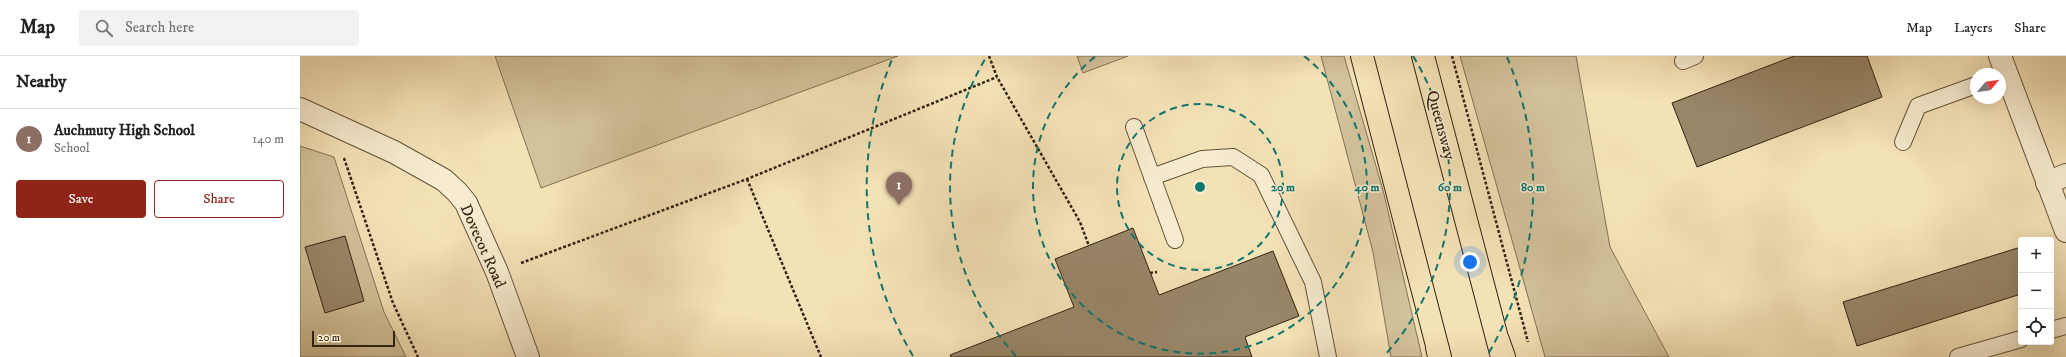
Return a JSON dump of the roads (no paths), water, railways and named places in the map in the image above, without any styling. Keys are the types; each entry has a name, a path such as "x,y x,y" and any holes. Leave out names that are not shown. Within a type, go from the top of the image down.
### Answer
{"main road":[{"path":"1362,56 1438,354"},
{"name":"Queensway","path":"1423,56 1502,351"}],"street":[{"path":"2006,77 2057,179 2066,231"},
{"name":"Dovecot Road","path":"300,109 332,125 394,152 444,180 453,188 466,203 497,272 528,357"}],"lane":[{"path":"1902,142 1918,106 1970,87"},
{"path":"1134,127 1175,240"},
{"path":"1152,177 1202,159 1233,157 1261,174 1313,282 1328,357"},
{"path":"2054,329 2066,326"},
{"path":"1958,357 2018,340"}],"place":[{"name":"Auchmuty High School","path":"899,205"}]}
